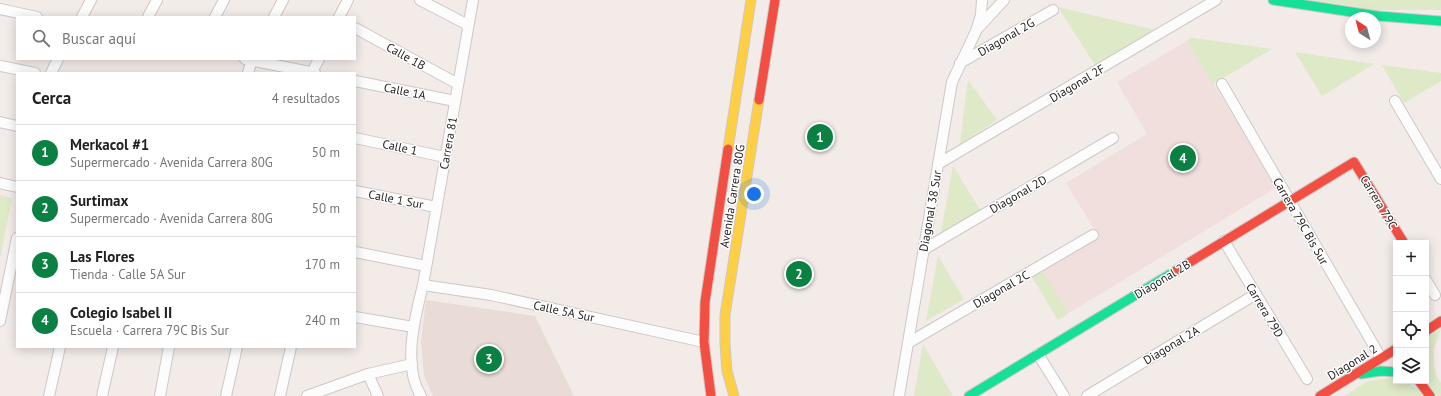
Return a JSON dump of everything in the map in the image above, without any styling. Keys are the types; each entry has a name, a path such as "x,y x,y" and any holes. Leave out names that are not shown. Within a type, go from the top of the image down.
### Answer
{"main road":[{"name":"Avenida Carrera 80G","path":"734,396 727,371 725,344 716,304 752,0"},
{"name":"Avenida Carrera 80G","path":"711,396 704,342 716,304 775,0"},
{"path":"1273,0 1412,20 1441,21"},
{"path":"1412,20 1441,28"},
{"name":"Diagonal 2B","path":"971,396 1354,162"},
{"name":"Carrera 79C","path":"1354,162 1402,240"},
{"path":"1429,329 1441,322"},
{"name":"Diagonal 2","path":"1320,396 1393,351"},
{"path":"1351,377 1381,371 1393,372"},
{"path":"1420,384 1430,396"}],"street":[{"path":"83,16 91,0"},
{"path":"149,16 157,0"},
{"path":"216,16 224,0"},
{"path":"275,16 283,0"},
{"path":"340,16 348,0"},
{"path":"420,0 468,24"},
{"name":"Carrera 81","path":"421,396 412,375 413,327 423,285 473,0"},
{"name":"Diagonal 38 Sur","path":"899,396 952,82 976,31 981,15 982,0"},
{"name":"Diagonal 38 Sur","path":"976,31 1004,0"},
{"name":"Diagonal 2F","path":"938,164 1216,0"},
{"path":"0,10 32,16"},
{"name":"Diagonal 2G","path":"960,63 1053,10"},
{"name":"Calle 1B","path":"356,29 458,84"},
{"path":"52,72 58,60"},
{"path":"248,72 249,60"},
{"path":"254,60 309,72"},
{"path":"314,72 319,60"},
{"path":"0,66 30,72"},
{"name":"Calle 1A","path":"356,81 455,101"},
{"name":"Carrera 79C Bis Sur","path":"1222,84 1381,358"},
{"path":"1395,101 1441,180"},
{"path":"0,122 16,126"},
{"name":"Calle 1","path":"356,138 445,157"},
{"name":"Diagonal 2D","path":"924,250 1113,138"},
{"path":"0,183 16,186"},
{"name":"Calle 1 Sur","path":"356,191 436,207"},
{"name":"Diagonal 2C","path":"908,343 1093,235"},
{"name":"Carrera 79D","path":"1224,241 1307,379"},
{"path":"0,321 4,286 16,252"},
{"path":"356,252 426,266"},
{"name":"Calle 5A Sur","path":"423,285 491,295 704,342"},
{"path":"1429,285 1435,295"},
{"name":"Diagonal 2A","path":"1087,396 1256,294"},
{"path":"356,317 413,327"},
{"path":"49,396 60,348"},
{"path":"102,396 113,348"},
{"path":"160,396 169,348"},
{"path":"226,396 237,348"},
{"path":"280,396 291,348"},
{"path":"1038,354 1064,396"},
{"path":"310,395 368,374 412,364"},
{"path":"368,374 378,396"}],"shaded area":[{"path":"1187,41 1277,187 1069,313 1043,271 1099,237 1066,183 1147,134 1117,82"},
{"path":"426,300 535,316 574,396 433,396 424,376 421,342"}],"green space":[{"path":"1314,0 1441,0 1441,10 1378,10"},
{"path":"1058,7 1155,30 1095,65"},
{"path":"1190,38 1272,49 1213,84 1187,41"},
{"path":"1295,52 1374,64 1322,96"},
{"path":"1382,65 1441,73 1441,81 1404,103"},
{"path":"968,80 997,120 960,144"},
{"path":"953,166 980,210 941,232"},
{"path":"0,195 12,198 0,258"},
{"path":"938,256 964,299 926,321"},
{"path":"1043,271 1069,313 1058,320 1032,277"},
{"path":"1441,329 1434,348 1434,364 1437,377 1441,383 1441,396 1437,396 1429,384 1429,335"},
{"path":"923,344 953,396 914,396"},
{"path":"1393,378 1393,384 1409,384 1418,390 1423,396 1344,396 1368,381"}],"traffic: fast":[{"path":"1273,0 1378,16 1441,21"},
{"path":"969,396 1177,270"},
{"path":"1361,374 1381,371 1393,372"}],"traffic: slow":[{"path":"728,149 751,0"},
{"path":"734,396 727,371 725,315 759,100"}],"traffic: jam":[{"path":"759,100 775,0"},
{"path":"711,396 704,342 705,302 728,149"},
{"path":"1177,270 1354,162 1402,240"},
{"path":"1429,329 1441,321"},
{"path":"1320,396 1393,351"},
{"path":"1421,384 1430,396"}],"place":[{"name":"Merkacol #1","path":"820,137"},
{"name":"Colegio Isabel II","path":"1183,158"},
{"name":"Surtimax","path":"799,274"},
{"name":"Las Flores","path":"489,359"}]}
